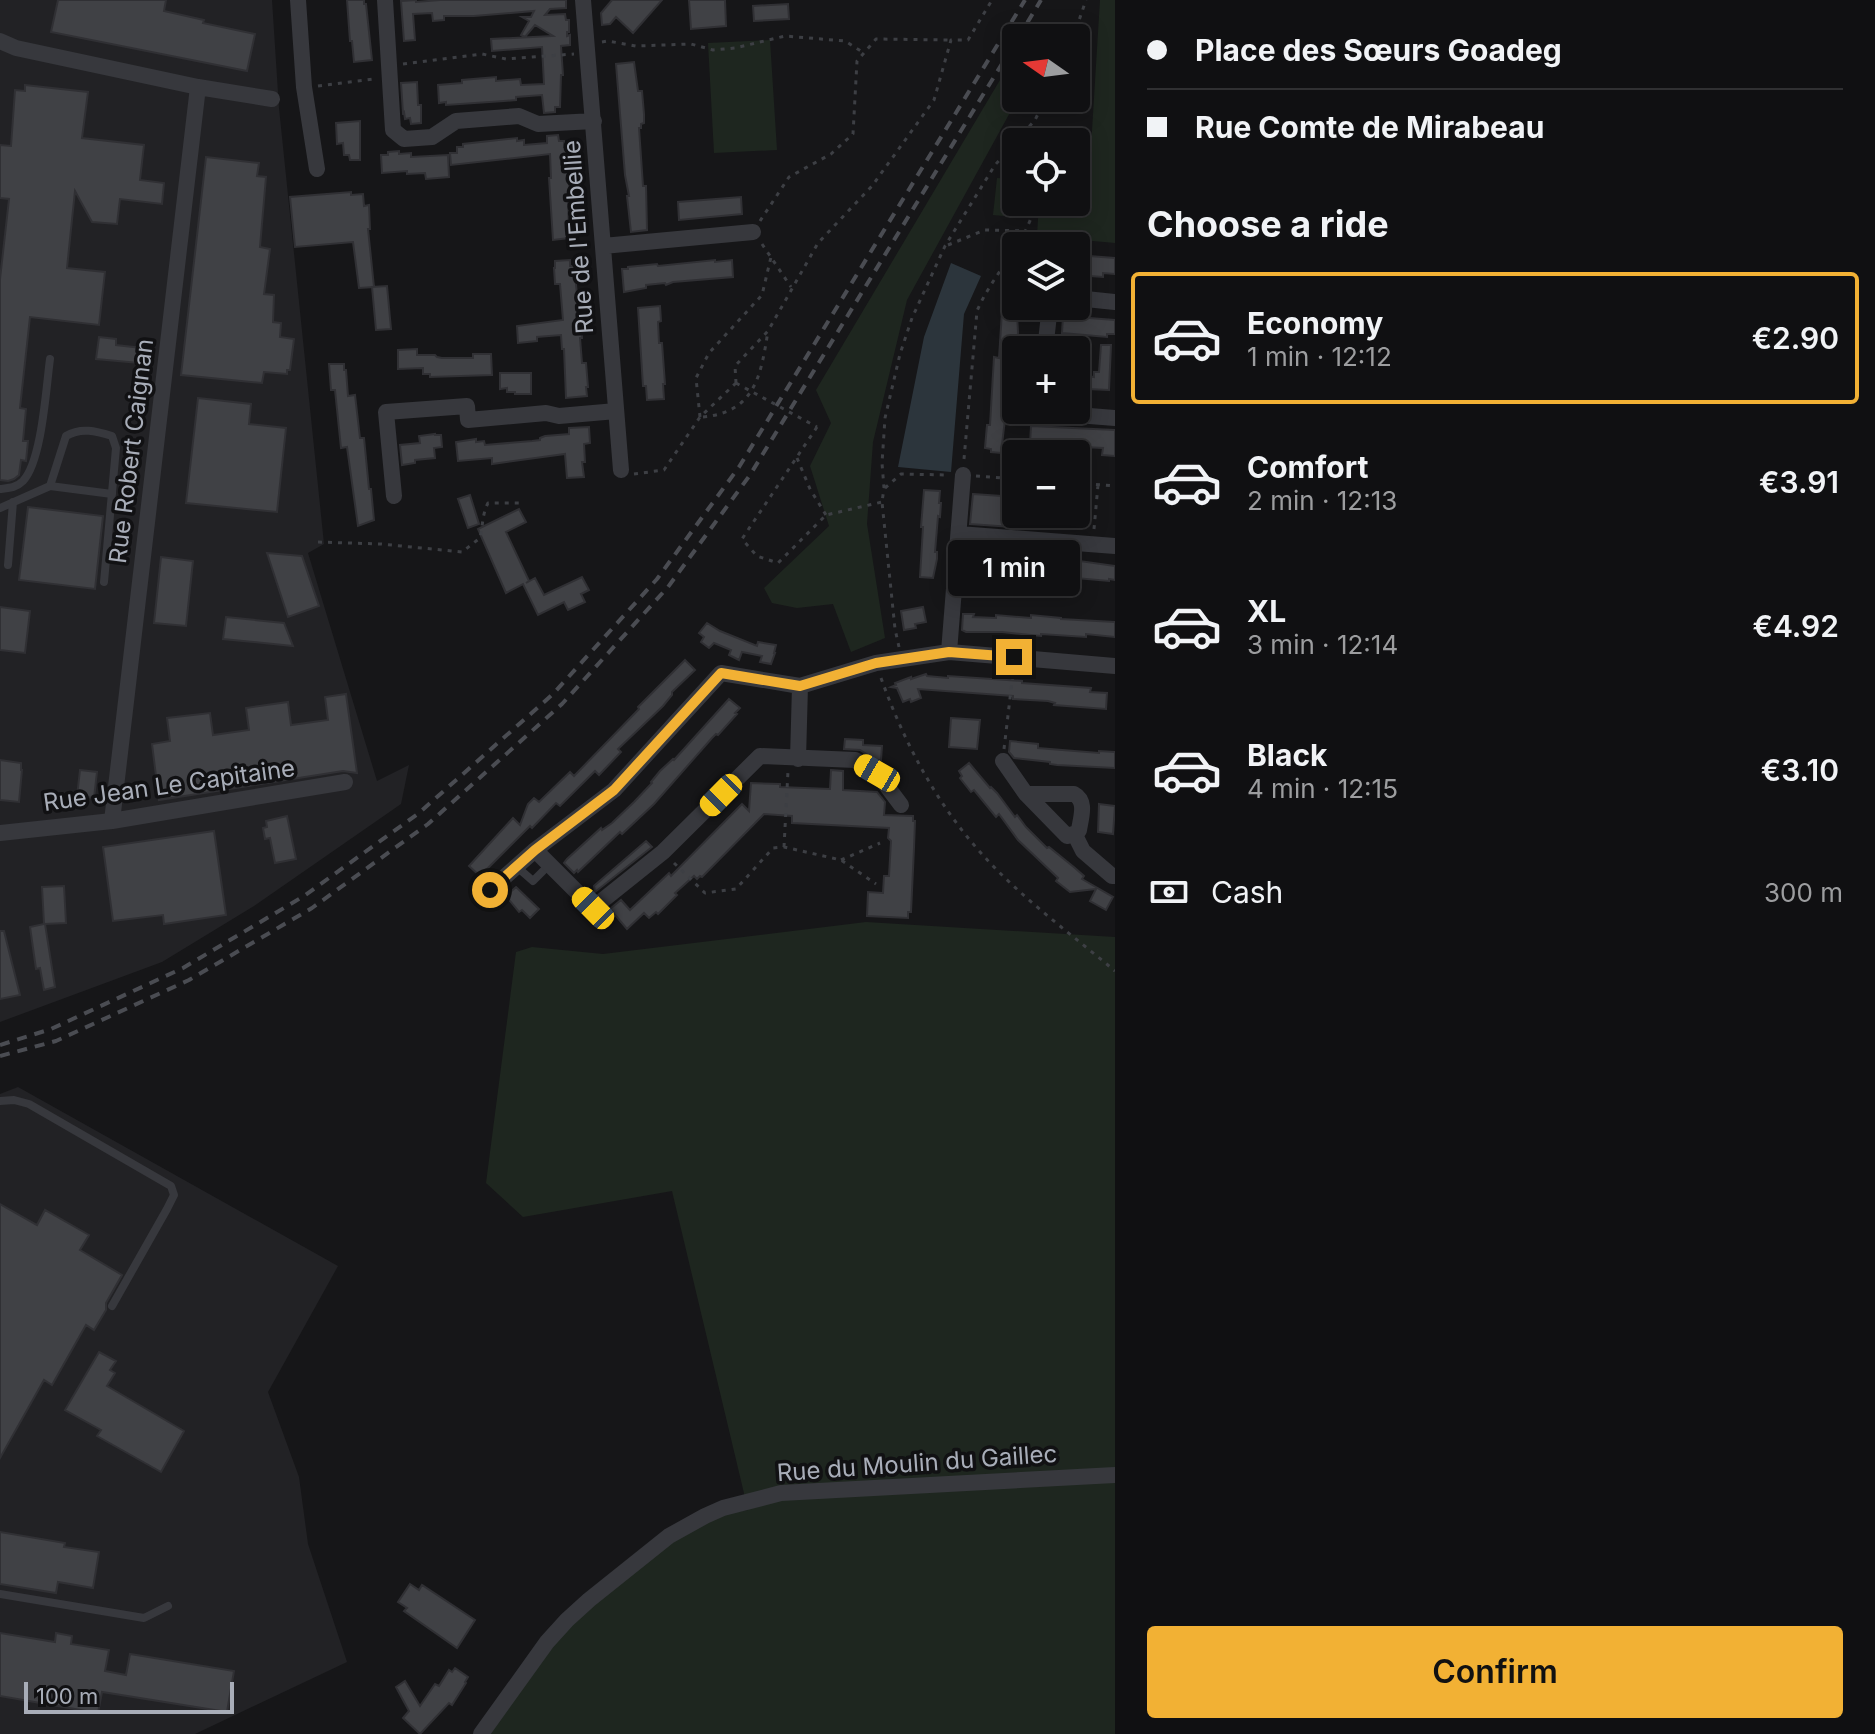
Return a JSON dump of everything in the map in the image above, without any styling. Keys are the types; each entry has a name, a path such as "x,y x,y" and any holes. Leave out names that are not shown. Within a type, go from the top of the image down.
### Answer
{"street":[{"path":"298,0 304,87 317,169"},
{"path":"385,0 393,130 404,139 432,137 456,121 519,116 538,124 594,121"},
{"name":"Rue de l'Embellie","path":"583,0 621,470"},
{"path":"0,41 16,48 198,87 272,99"},
{"name":"Rue Robert Caignan","path":"112,821 198,87"},
{"path":"603,246 753,232"},
{"path":"1090,299 1115,302"},
{"path":"394,496 386,412 467,406 468,420 616,411"},
{"path":"1090,416 1115,418"},
{"path":"949,652 963,475"},
{"path":"959,534 1115,546"},
{"path":"490,890 614,790 721,673 800,686 876,663 949,652 1115,666"},
{"path":"793,758 800,686"},
{"path":"541,846 550,864 593,908 663,852 760,756 855,760 877,773 901,805"},
{"path":"1003,761 1026,794 1067,836 1075,835 1079,830 1082,803 1079,797 1074,794 1026,794"},
{"name":"Rue Jean Le Capitaine","path":"0,833 112,821 345,782"},
{"path":"1075,835 1083,851 1115,876"},
{"name":"Rue du Moulin du Gaillec","path":"481,1734 547,1642 567,1620 669,1536 714,1512 781,1493 1115,1475"}],"lane":[{"path":"0,489 15,488 33,466 50,359"},
{"path":"50,486 66,436 93,430 112,436 116,448 104,582"},
{"path":"0,508 50,486 112,494"},
{"path":"8,565 13,502"},
{"path":"517,866 533,881 550,864"},
{"path":"0,1101 14,1100 29,1104 171,1186 174,1195 112,1306"},
{"path":"0,1594 144,1618 168,1606"}],"path":[{"path":"791,287 753,232 789,177 831,154 853,134 857,61 876,39 968,40 992,0"},
{"path":"1078,24 1086,0"},
{"path":"304,87 390,78 400,64 482,54 506,59 587,49 608,41 636,46 691,44 713,50 785,36 845,41 864,53"},
{"path":"736,383 735,366 768,331 818,243 872,186 934,100 951,40"},
{"path":"902,658 895,629 882,502 885,418 900,354 912,318 945,246 995,165 1029,127 1038,112"},
{"path":"963,475 977,311 983,295 1033,216"},
{"path":"945,246 985,230 1026,231"},
{"path":"700,417 696,378 709,353 762,295 771,257"},
{"path":"700,417 716,415 744,401 759,376 768,331"},
{"path":"736,383 817,427 742,539 757,556 778,563 826,515 882,502"},
{"path":"621,470 630,475 664,470 700,417 736,383"},
{"path":"797,458 810,489 826,515"},
{"path":"1090,484 1115,486"},
{"path":"1093,544 1098,485"},
{"path":"318,542 462,552 480,538 482,514 488,503 524,503"},
{"path":"1003,761 1014,657"},
{"path":"876,663 917,762 964,833 1002,875 1115,971"},
{"path":"784,847 793,758"},
{"path":"841,860 880,843"},
{"path":"663,852 705,893 736,889 773,848 784,847 841,860 876,884"}],"shaded area":[{"path":"0,0 272,0 279,108 324,544 308,553 377,781 409,765 401,804 254,906 162,962 0,1022"},
{"path":"1100,0 1115,0 1115,243 1090,241 1090,232 1037,232 1038,216 1090,216"},
{"path":"770,40 777,150 714,153 708,43"},
{"path":"1002,77 1002,112 1010,112 907,300 873,442 867,524 885,638 851,652 833,604 797,608 772,603 764,588 829,526 810,466 831,423 816,390"},
{"path":"997,178 1002,178 1002,216 993,215"},
{"path":"951,263 981,276 964,314 951,472 898,467 924,337"},
{"path":"866,922 1115,937 1115,1734 490,1734 536,1667 571,1624 673,1541 728,1513 748,1510 672,1191 523,1217 486,1183 516,952 532,947 603,954"},
{"path":"18,1087 338,1266 268,1392 299,1477 308,1544 347,1662 195,1734 0,1734 0,1094"}],"building":[{"path":"58,0 166,0 164,11 255,34 247,71 51,32"},
{"path":"347,0 364,0 366,4 372,60 354,62"},
{"path":"566,0 566,8 550,9 545,15 565,14 566,20 569,20 567,36 570,35 570,45 561,46 563,75 560,107 555,107 555,112 544,113 542,95 504,101 439,103 438,85 462,83 462,80 496,77 496,81 520,79 521,85 544,84 542,47 492,51 491,39 553,36 535,25 525,37 521,35 529,21 522,17 531,17 534,11 444,16 444,20 433,21 432,13 413,14 415,40 404,41 401,1"},
{"path":"612,0 662,0 633,33 616,17 610,24 602,25 601,13"},
{"path":"689,0 725,0 726,26 691,29"},
{"path":"788,4 789,19 754,21 753,6"},
{"path":"634,62 644,114 644,123 639,128 643,186 646,186 647,230 631,232 616,64"},
{"path":"417,82 421,123 411,124 410,118 405,119 403,113 401,83"},
{"path":"25,85 88,92 82,138 144,145 140,180 164,183 162,204 120,199 117,224 92,222 75,191 67,268 105,272 99,325 30,317 20,408 26,409 23,441 28,441 26,461 21,460 19,475 8,481 0,480 0,279 9,199 0,198 0,145 11,146 15,90 25,91"},
{"path":"360,121 360,160 350,160 349,155 344,155 343,143 337,144 336,123"},
{"path":"558,135 559,141 564,141 570,158 569,238 553,240 550,154 451,165 450,153 457,153 457,147 463,147 463,144 517,138 517,141 524,140 524,145 547,143 547,136"},
{"path":"399,151 399,154 411,153 411,157 448,155 449,177 426,179 425,173 407,174 407,171 382,173 381,155"},
{"path":"206,157 259,163 257,176 266,177 260,247 270,249 264,294 274,295 273,322 281,323 280,337 294,339 290,370 287,374 264,372 262,383 181,375"},
{"path":"351,192 351,195 363,194 364,206 369,205 368,229 374,287 359,288 353,242 295,247 290,197"},
{"path":"741,197 742,214 679,220 678,202"},
{"path":"1090,256 1115,258 1115,274 1103,273 1103,277 1090,276"},
{"path":"570,260 570,266 574,266 577,294 580,294 582,363 586,363 588,387 587,396 566,398 561,335 537,337 537,341 518,343 517,326 563,320 560,284 555,284 554,268 555,261"},
{"path":"732,260 733,277 646,285 646,288 624,292 622,269"},
{"path":"387,286 391,329 376,330 372,287"},
{"path":"660,306 661,321 658,322 664,399 647,400 646,386 643,386 638,308"},
{"path":"1002,312 1002,320 1017,320 1018,332 1018,336 1002,336 1002,424 1004,424 1001,453 985,448 987,425 990,425 994,357 999,358"},
{"path":"1063,320 1115,320 1115,334 1107,334 1107,337 1062,333"},
{"path":"99,337 116,339 116,345 151,349 150,364 96,359"},
{"path":"1101,345 1111,345 1109,390 1090,389 1090,376 1099,372"},
{"path":"417,349 417,355 442,358 473,358 473,354 491,354 492,375 430,377 430,374 423,374 423,368 398,369 398,350"},
{"path":"329,364 344,364 348,396 355,395 360,438 364,438 374,520 358,526 347,447 341,448"},
{"path":"500,373 531,373 531,394 515,394 507,392 507,388 500,389"},
{"path":"198,398 251,404 249,424 286,428 277,512 186,503"},
{"path":"1031,426 1115,430 1115,456 1102,455 1103,448 1090,447 1090,440 1030,440"},
{"path":"589,427 590,443 584,444 585,462 582,462 584,477 567,478 565,454 492,464 492,458 458,461 456,442 476,439 476,442 484,441 485,445 532,441 545,436 569,434 569,428"},
{"path":"441,435 442,447 434,448 435,458 402,465 400,445 420,443 419,436"},
{"path":"924,490 940,491 937,559 933,578 920,577"},
{"path":"973,494 1002,496 1002,526 970,524"},
{"path":"470,495 479,524 468,528 458,499"},
{"path":"28,507 103,516 95,589 19,580"},
{"path":"519,509 526,522 506,532 529,581 526,583 535,578 544,595 582,577 589,590 581,594 585,602 568,610 564,602 538,615 523,584 506,593 478,529"},
{"path":"1032,551 1072,554 1072,560 1115,566 1115,580 967,569 968,555 1032,559"},
{"path":"267,553 302,556 319,606 288,617"},
{"path":"161,557 193,561 186,626 154,623"},
{"path":"0,607 30,611 25,653 0,650"},
{"path":"923,607 926,622 904,630 901,611"},
{"path":"963,614 996,618 996,615 1031,618 1031,615 1115,622 1115,637 966,632 962,630"},
{"path":"226,617 284,623 293,646 223,639"},
{"path":"707,623 757,646 758,642 776,645 771,664 760,662 762,656 742,652 739,660 729,655 731,650 714,643 709,648 701,642 704,637 699,633"},
{"path":"685,660 695,670 618,749 621,752 599,775 595,771 560,806 556,803 480,876 469,866 513,818 520,825 528,804 534,798 539,802 570,772 574,776"},
{"path":"926,674 1091,688 1090,692 1107,693 1106,709 1054,705 1048,701 1013,699 1013,696 918,689 921,698 903,702 897,688 891,687 911,677"},
{"path":"346,694 357,773 343,771 159,800 152,744 170,741 167,718 210,713 213,735 249,730 246,708 288,702 291,725 328,720 325,697"},
{"path":"729,699 740,708 737,714 654,804 574,873 564,863 567,859 634,802"},
{"path":"951,718 980,720 977,749 949,747"},
{"path":"845,739 863,740 863,745 882,746 881,760 860,750 844,749"},
{"path":"1010,741 1038,744 1038,748 1115,752 1115,768 1057,765 1014,758 1009,752"},
{"path":"0,760 21,763 19,802 0,800"},
{"path":"969,763 1015,817 1017,815 1047,848 1075,868 1084,876 1082,879 1113,897 1106,910 1090,901 1096,889 1070,892 1056,881 1058,878 1018,840 999,814 996,817 974,790 971,792 960,778 959,771"},
{"path":"80,770 97,772 94,798 77,796"},
{"path":"831,770 843,771 843,790 877,792 885,802 884,815 913,816 911,912 908,912 908,918 867,916 868,892 883,893 884,876 889,876 889,828 792,823 792,816 764,814 702,877 697,879 694,876 675,893 677,895 658,914 656,912 649,918 644,913 627,929 610,909 621,900 630,910 669,873 671,876 742,804 749,811 751,783 830,789"},
{"path":"1099,804 1115,806 1113,834 1098,832"},
{"path":"287,816 296,859 275,863 270,838 265,839 263,828 267,827 266,821"},
{"path":"214,831 226,915 164,924 163,915 113,921 103,847"},
{"path":"646,841 652,847 595,892 594,886"},
{"path":"64,886 66,923 45,924 55,987 44,990 40,968 36,969 30,927 44,924 42,887"},
{"path":"516,887 539,909 530,918 522,910 519,912 506,896"},
{"path":"0,931 4,931 20,995 0,999"},
{"path":"0,1204 37,1225 45,1210 89,1235 80,1250 122,1275 94,1330 86,1325 52,1385 44,1380 0,1458"},
{"path":"99,1352 116,1361 110,1370 115,1373 107,1386 184,1431 161,1472 97,1436 101,1430 65,1410"},
{"path":"0,1532 99,1552 93,1588 58,1582 56,1593 0,1584"},
{"path":"410,1584 419,1590 422,1585 475,1620 457,1648 404,1611 407,1608 398,1602"},
{"path":"0,1633 55,1642 56,1633 72,1636 71,1644 109,1650 105,1671 126,1675 130,1654 234,1671 227,1712 102,1692 98,1713 0,1696"},
{"path":"455,1668 468,1677 466,1683 452,1705 449,1703 420,1734 403,1718 409,1711 396,1687 405,1681 420,1706 435,1684 439,1686 449,1670 452,1672"}],"railway":[{"path":"0,1045 51,1029 183,968 304,896 419,813 553,694 657,579 739,467 1025,0"},
{"path":"1026,24 1041,0"},
{"path":"0,1056 56,1041 189,980 312,908 428,824 562,704 668,587 750,475 1002,64"}],"route":[{"path":"490,890 535,850 614,790 721,673 800,686 902,658 949,652 1014,657"}]}
